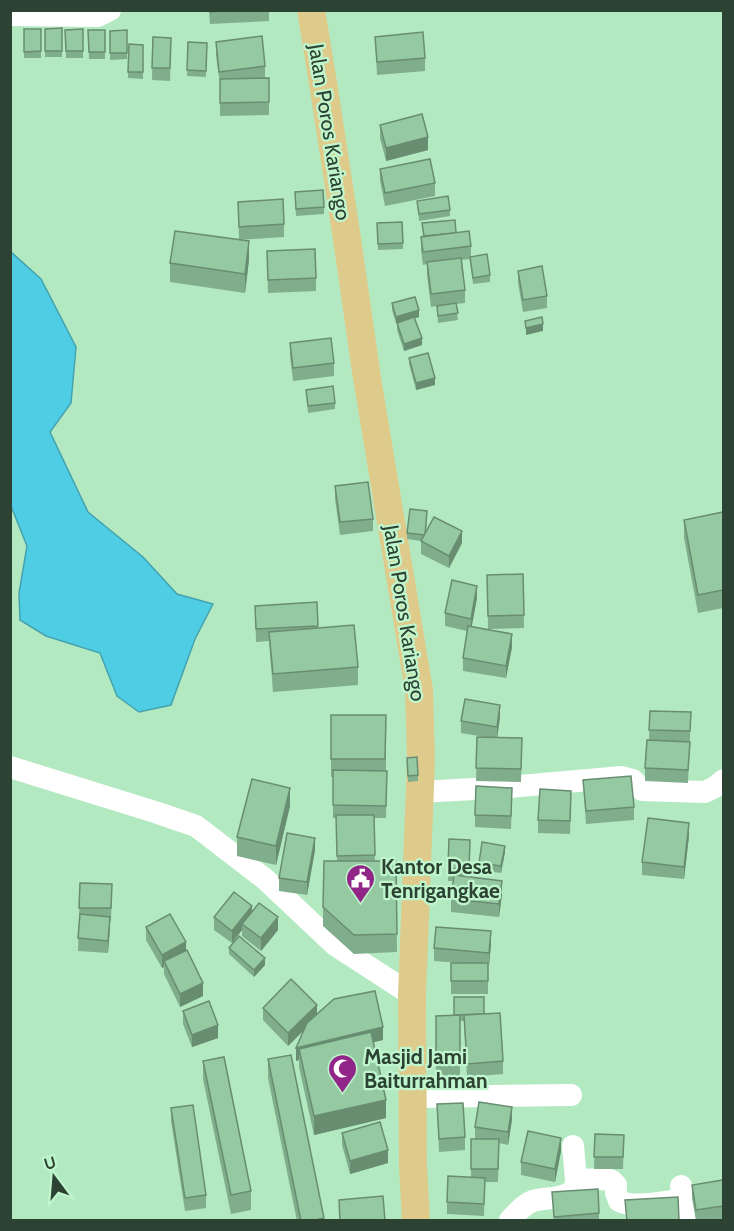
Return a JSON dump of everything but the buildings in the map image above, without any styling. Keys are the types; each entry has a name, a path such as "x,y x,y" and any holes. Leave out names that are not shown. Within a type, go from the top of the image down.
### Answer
{"main road":[{"name":"Jalan Poros Kariango","path":"311,10 324,83 367,378 419,690 420,792 412,995 413,1166 416,1221"}],"street":[{"path":"10,15 98,16 110,10"},
{"path":"10,767 196,826 265,879 335,945 412,995"},
{"path":"420,792 531,786 622,777 633,780 642,790 705,792 715,788 723,780"},
{"path":"413,1097 571,1095"},
{"path":"510,1221 531,1202 555,1199 575,1190 573,1146"},
{"path":"576,1180 607,1179 612,1181 616,1185 619,1201 624,1203 646,1203 683,1192 693,1221"}],"water":[{"path":"10,251 41,279 76,347 71,403 50,432 88,512 143,557 177,594 213,604 195,639 171,705 139,712 117,696 100,653 46,636 20,620 19,593 27,546 11,506"}],"place":[{"name":"Kantor Desa Tenrigangkae","path":"360,904"},
{"name":"Masjid Jami Baiturrahman","path":"343,1094"}]}
